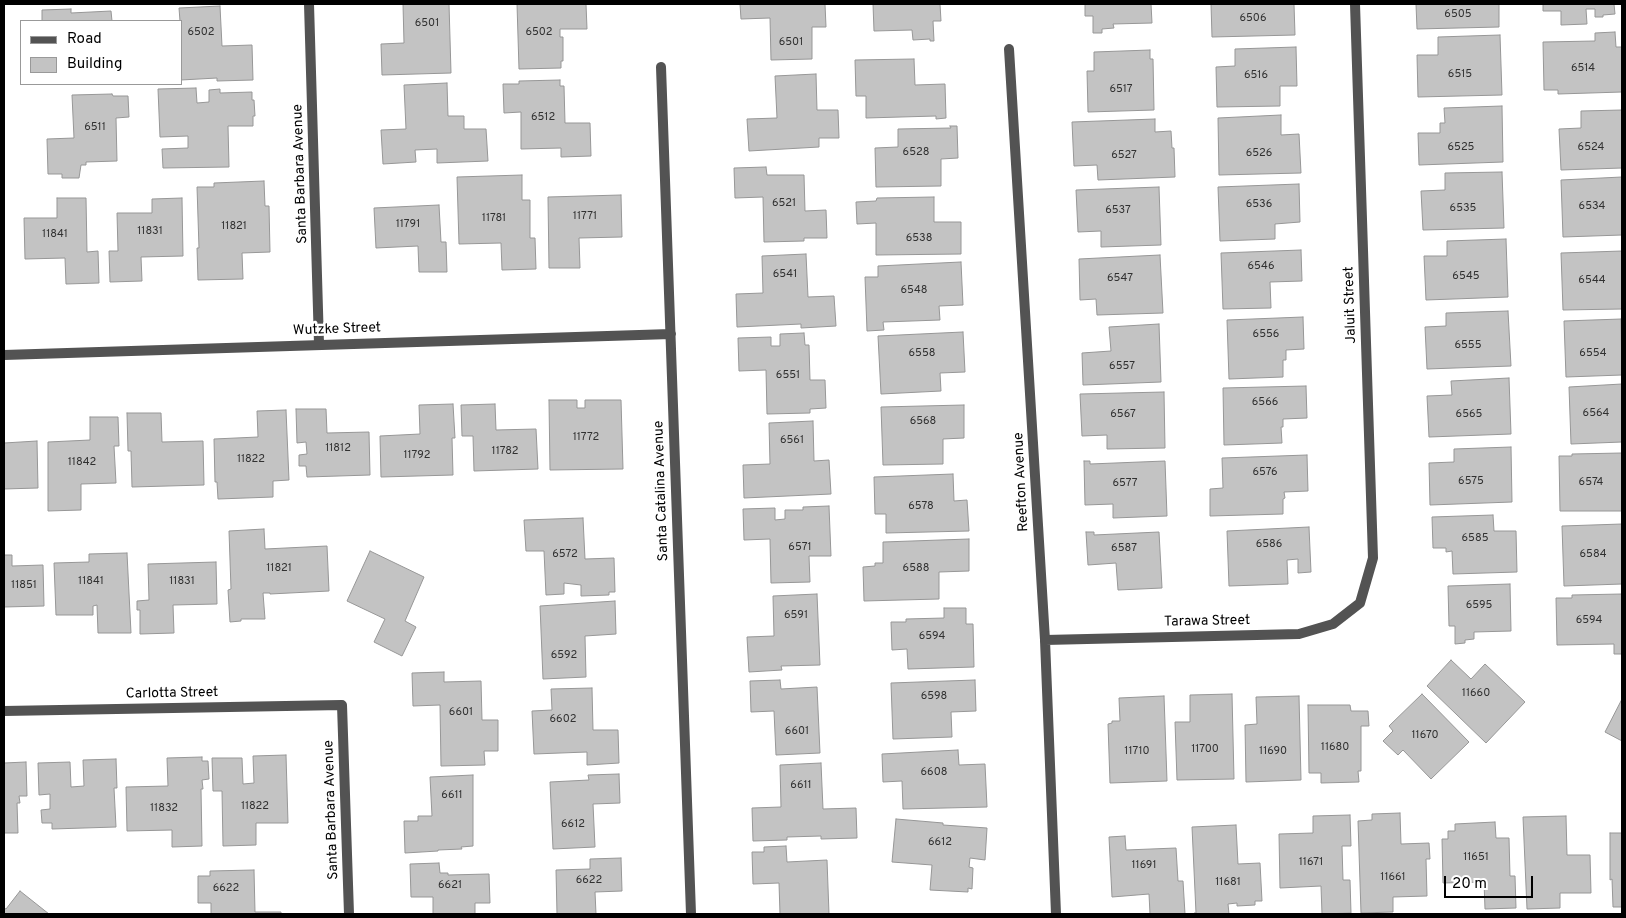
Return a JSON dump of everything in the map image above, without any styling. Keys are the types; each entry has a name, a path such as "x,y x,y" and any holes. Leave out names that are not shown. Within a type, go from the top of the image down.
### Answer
{"street":[{"name":"Santa Barbara Avenue","path":"309,4 320,344"},
{"name":"Jaluit Street","path":"1355,4 1373,558 1360,603"},
{"name":"Reefton Avenue","path":"1009,49 1045,640 1056,914"},
{"name":"Santa Catalina Avenue","path":"661,67 691,914"},
{"name":"Wutzke Street","path":"4,354 671,334"},
{"name":"Tarawa Street","path":"1045,640 1299,634 1333,624 1360,603"},
{"name":"Santa Barbara Avenue","path":"342,705 350,914"},
{"name":"Carlotta Street","path":"4,711 342,705"}],"building":[{"path":"403,4 449,4 451,73 382,75 381,44 404,43"},
{"path":"517,4 586,4 587,29 560,29 560,37 563,37 563,61 561,61 561,68 519,69"},
{"path":"740,4 825,4 826,27 812,27 812,59 771,60 770,18 741,19"},
{"path":"873,4 940,4 941,21 933,21 934,41 930,41 930,39 913,40 912,30 874,31"},
{"path":"1085,4 1151,4 1152,23 1113,24 1114,28 1102,29 1102,33 1093,33 1093,16 1085,16"},
{"path":"1211,4 1294,4 1295,35 1212,37"},
{"path":"1416,4 1499,4 1499,27 1417,29"},
{"path":"1543,4 1614,4 1615,14 1595,17 1595,9 1586,9 1587,24 1561,25 1561,11 1543,11"},
{"path":"220,6 222,46 252,45 253,80 217,81 217,78 182,80 182,20 180,20 179,8"},
{"path":"71,9 71,13 111,11 112,20 42,20 42,10"},
{"path":"1615,32 1616,47 1622,47 1622,92 1558,94 1558,90 1544,90 1543,42 1595,41 1595,33"},
{"path":"1500,35 1502,95 1418,97 1417,55 1438,55 1438,37"},
{"path":"1296,47 1297,86 1280,86 1280,106 1217,107 1216,67 1235,66 1235,49"},
{"path":"1150,50 1150,59 1153,59 1154,110 1088,112 1087,71 1094,71 1094,52"},
{"path":"914,59 915,85 945,84 946,118 936,119 936,116 866,118 866,96 856,96 855,60"},
{"path":"816,74 817,110 838,110 839,138 819,138 819,147 749,151 747,119 777,118 775,76"},
{"path":"560,80 560,86 564,86 565,123 590,123 591,156 561,157 561,148 521,149 521,112 504,113 503,84 519,84 519,81"},
{"path":"447,83 448,116 464,116 464,129 486,129 488,161 437,163 437,149 415,150 416,162 383,164 381,130 406,129 404,85"},
{"path":"196,88 197,103 209,102 209,90 220,89 220,93 252,92 255,116 253,116 253,126 228,126 229,167 163,168 162,149 188,148 188,136 160,137 158,89"},
{"path":"112,94 113,96 128,96 129,117 116,118 117,161 86,162 86,165 81,165 79,178 62,178 62,174 48,174 47,139 74,138 72,95"},
{"path":"1502,106 1503,162 1419,165 1418,133 1440,133 1440,123 1445,123 1444,108"},
{"path":"1622,110 1622,168 1561,170 1559,129 1581,128 1581,111"},
{"path":"1281,115 1281,135 1299,134 1301,173 1219,175 1218,118"},
{"path":"1155,119 1155,132 1171,131 1172,148 1174,148 1175,177 1098,180 1097,165 1074,166 1072,122"},
{"path":"950,126 957,126 958,158 941,159 941,186 876,187 875,148 898,147 898,129 951,128"},
{"path":"766,167 767,175 804,175 805,211 826,210 827,238 804,238 804,241 764,242 763,197 735,198 734,168"},
{"path":"1502,172 1504,228 1423,230 1421,191 1445,190 1445,173"},
{"path":"522,175 522,200 530,200 530,238 535,238 536,269 502,270 501,243 459,244 457,177"},
{"path":"1622,177 1622,235 1563,237 1561,180"},
{"path":"264,181 265,206 269,206 270,252 242,253 243,279 198,280 197,187 214,187 214,183"},
{"path":"1299,184 1300,222 1275,224 1275,239 1220,241 1218,187"},
{"path":"1159,187 1161,245 1101,247 1101,231 1078,232 1076,190"},
{"path":"621,195 622,237 579,238 580,268 549,268 548,197"},
{"path":"934,197 934,222 961,222 961,254 876,255 876,223 857,224 856,202 876,201 877,198"},
{"path":"57,198 86,198 87,252 98,251 99,283 66,284 65,258 25,259 24,218 57,218"},
{"path":"182,198 183,256 141,257 142,281 110,282 109,251 118,251 117,213 152,213 152,199"},
{"path":"439,205 441,242 446,242 447,272 419,272 418,246 376,248 374,208"},
{"path":"1506,239 1508,297 1426,300 1424,256 1447,256 1447,241"},
{"path":"1301,250 1302,281 1270,282 1271,308 1223,309 1221,253"},
{"path":"1622,251 1622,309 1563,310 1561,253"},
{"path":"806,254 808,297 834,296 836,326 801,328 801,324 737,327 736,294 763,293 762,256"},
{"path":"1160,255 1163,313 1097,315 1096,299 1080,300 1079,259"},
{"path":"961,262 963,305 939,306 940,320 883,322 884,330 867,331 865,277 878,277 878,266"},
{"path":"1508,311 1511,366 1427,369 1425,327 1446,326 1446,313"},
{"path":"1303,317 1304,349 1286,350 1286,360 1283,360 1283,377 1229,379 1227,320"},
{"path":"1621,319 1622,375 1566,377 1564,321"},
{"path":"1159,324 1161,382 1083,385 1082,353 1111,351 1109,327"},
{"path":"963,332 965,372 940,373 941,391 881,394 878,336"},
{"path":"804,333 805,345 809,345 810,380 825,380 826,408 810,409 810,413 767,414 766,370 739,371 738,338 771,337 771,346 780,346 780,334"},
{"path":"1509,378 1511,434 1429,437 1427,396 1452,395 1451,381"},
{"path":"1622,384 1622,442 1571,444 1569,387"},
{"path":"1306,386 1307,418 1283,419 1283,427 1281,427 1282,443 1224,445 1223,388"},
{"path":"1164,392 1165,448 1107,449 1107,435 1082,436 1080,394"},
{"path":"549,400 577,400 577,408 585,408 585,400 621,400 623,469 550,470"},
{"path":"453,404 455,438 452,438 453,475 381,477 380,436 420,434 419,405"},
{"path":"495,404 496,430 536,429 538,469 474,471 473,436 462,436 461,405"},
{"path":"964,405 964,438 943,439 943,464 883,465 881,407"},
{"path":"296,409 326,409 327,433 369,432 370,475 307,477 306,466 299,466 299,455 307,454 306,442 297,443"},
{"path":"286,410 289,480 273,481 273,497 218,499 217,482 215,482 214,439 258,437 257,411"},
{"path":"127,413 161,413 162,442 203,441 204,485 132,487 131,451 128,451"},
{"path":"90,417 118,417 119,446 114,446 116,483 81,484 81,510 48,511 48,442 90,440"},
{"path":"813,421 814,461 829,460 831,494 744,498 743,465 770,464 769,423"},
{"path":"37,441 38,488 4,489 4,443"},
{"path":"1511,447 1512,502 1430,505 1429,463 1454,462 1454,449"},
{"path":"1622,453 1622,511 1560,511 1559,456"},
{"path":"1307,455 1308,491 1284,492 1283,514 1210,516 1210,489 1223,488 1222,458"},
{"path":"1084,461 1090,461 1090,464 1165,461 1167,516 1113,518 1113,504 1085,505"},
{"path":"953,474 954,501 967,500 969,531 886,533 886,514 875,514 874,477"},
{"path":"829,506 831,556 809,556 810,582 771,583 770,539 744,540 743,509 775,508 775,520 785,519 785,510 803,510 803,507"},
{"path":"1493,515 1494,531 1516,531 1517,572 1453,574 1452,551 1446,552 1446,548 1433,548 1432,517"},
{"path":"583,518 585,559 614,558 615,592 609,592 609,595 581,596 581,585 564,583 564,594 546,595 544,551 526,551 524,520"},
{"path":"1622,524 1622,584 1564,586 1562,526"},
{"path":"1309,527 1311,572 1298,573 1298,559 1287,560 1288,584 1229,586 1227,531"},
{"path":"264,529 265,549 327,546 329,591 263,593 265,619 241,619 241,621 230,622 228,590 231,589 229,531"},
{"path":"1086,532 1094,532 1094,535 1159,532 1162,588 1118,590 1116,563 1088,565"},
{"path":"969,539 969,571 939,572 939,599 864,601 863,567 875,566 875,563 883,563 883,542"},
{"path":"370,551 424,577 405,621 416,627 402,656 374,642 385,619 347,601"},
{"path":"127,553 131,633 98,633 97,605 93,606 93,615 56,615 54,563 89,562 89,554"},
{"path":"4,555 12,555 12,566 43,565 44,606 4,607"},
{"path":"216,562 217,604 173,605 174,633 140,634 140,610 137,610 137,601 149,600 148,564"},
{"path":"1510,584 1511,631 1474,632 1474,639 1465,640 1465,643 1455,644 1455,626 1449,626 1448,586"},
{"path":"817,594 820,665 781,666 782,670 749,672 747,637 774,636 773,596"},
{"path":"1622,594 1622,654 1614,654 1614,644 1557,645 1556,598 1572,598 1572,595"},
{"path":"615,601 616,634 585,636 586,677 543,679 540,606"},
{"path":"944,608 966,608 966,624 973,624 974,667 908,669 907,649 892,650 891,622 906,622 906,619 944,618"},
{"path":"1451,660 1471,679 1485,664 1525,702 1486,743 1427,686"},
{"path":"444,672 444,682 481,681 482,720 498,720 498,751 484,751 485,765 441,766 440,705 413,706 412,673"},
{"path":"780,680 781,689 817,687 820,753 776,755 774,711 751,712 750,681"},
{"path":"975,680 976,711 951,712 952,737 893,739 891,683"},
{"path":"592,688 593,730 618,730 619,763 587,765 587,752 534,754 532,711 552,710 551,689"},
{"path":"1232,694 1234,779 1177,780 1175,722 1190,722 1190,695"},
{"path":"1422,694 1469,742 1431,779 1403,750 1398,755 1383,741 1393,731 1389,726"},
{"path":"1164,696 1167,781 1110,783 1108,724 1112,723 1112,721 1120,721 1119,698"},
{"path":"1299,696 1301,780 1246,782 1245,725 1257,724 1256,697"},
{"path":"1622,699 1622,741 1605,732"},
{"path":"1308,705 1350,705 1351,711 1368,711 1369,726 1361,726 1361,771 1358,771 1359,782 1321,783 1321,773 1309,773"},
{"path":"958,750 959,765 985,764 987,807 903,809 902,781 883,782 882,754"},
{"path":"286,755 288,823 256,823 256,845 223,846 222,791 213,791 212,758 242,758 243,784 254,783 253,756"},
{"path":"202,757 202,761 208,761 209,779 202,780 203,789 201,789 202,846 172,847 172,830 127,831 126,787 168,786 167,758"},
{"path":"116,759 117,788 114,788 116,827 52,829 52,823 42,823 41,810 50,809 50,794 39,795 38,763 70,762 71,787 84,786 83,760"},
{"path":"26,762 27,796 19,796 20,803 17,803 18,833 4,833 4,763"},
{"path":"821,763 823,809 856,808 857,838 821,839 821,836 753,841 752,808 781,807 780,765"},
{"path":"619,774 620,803 593,804 595,847 553,849 550,782 589,780 588,775"},
{"path":"473,775 473,846 461,847 462,849 405,853 404,821 418,821 418,816 432,816 430,777"},
{"path":"1400,813 1401,844 1429,843 1430,859 1426,859 1427,896 1393,897 1393,912 1361,913 1358,821 1372,820 1372,814"},
{"path":"1350,815 1351,846 1342,846 1343,880 1350,880 1351,913 1322,914 1321,886 1280,888 1279,834 1313,833 1313,816"},
{"path":"1566,816 1567,855 1590,855 1591,893 1560,893 1560,908 1527,909 1523,817"},
{"path":"896,819 987,828 985,860 970,858 969,867 973,868 972,889 968,888 968,892 930,890 932,865 892,862"},
{"path":"1495,822 1496,838 1509,838 1510,876 1515,876 1516,908 1485,909 1484,882 1443,883 1442,839 1448,839 1448,831 1455,831 1455,824"},
{"path":"1236,825 1238,864 1260,863 1262,901 1255,901 1255,905 1237,906 1237,903 1228,904 1229,914 1194,914 1196,913 1192,827"},
{"path":"1610,833 1622,833 1622,907 1613,907 1612,879 1610,880"},
{"path":"1125,836 1126,850 1176,848 1178,881 1183,881 1185,914 1150,914 1149,894 1112,897 1109,837"},
{"path":"786,846 787,862 827,860 829,914 780,914 779,883 753,884 752,852 764,852 764,847"},
{"path":"621,858 622,891 595,892 596,914 557,914 556,870 590,869 590,859"},
{"path":"439,863 440,873 448,873 448,875 489,874 490,903 475,903 475,914 433,914 433,897 411,897 410,864"},
{"path":"254,870 255,912 281,912 281,914 211,914 211,903 198,903 198,876 210,876 210,871"},
{"path":"20,891 49,914 4,914 4,908 6,909"}]}
